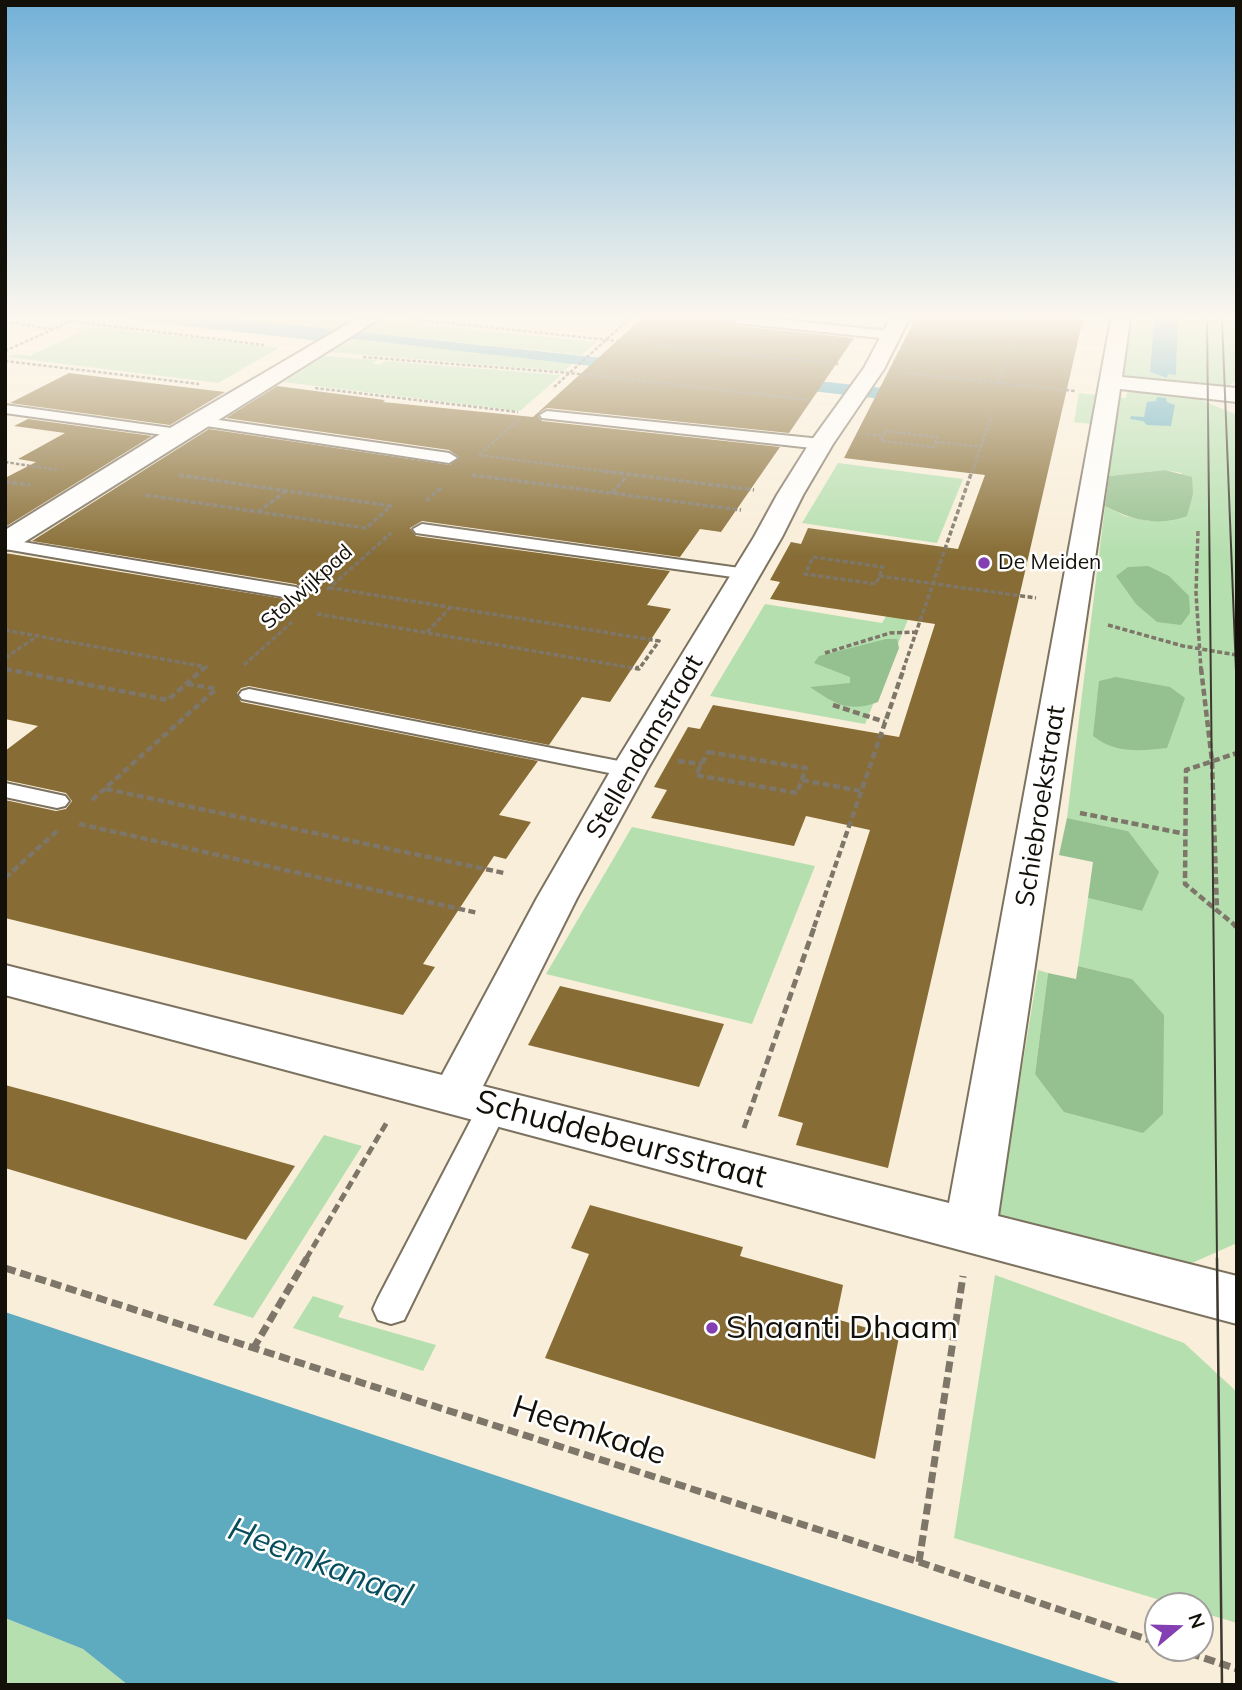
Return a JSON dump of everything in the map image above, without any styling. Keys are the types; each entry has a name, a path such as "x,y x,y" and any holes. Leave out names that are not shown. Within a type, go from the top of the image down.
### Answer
{"street":[{"path":"5,543 90,487 240,398"},
{"name":"Stellendamstraat","path":"452,1096 629,769 821,444 854,398"},
{"name":"Schiebroekstraat","path":"970,1230 1108,398"},
{"name":"Schuddebeursstraat","path":"5,980 1237,1300"}],"lane":[{"path":"5,410 188,427 449,458"},
{"path":"547,415 821,444"},
{"path":"422,529 747,573"},
{"path":"5,543 296,593"},
{"path":"249,695 629,769"},
{"path":"5,790 57,800"},
{"path":"391,1309 452,1096"}],"path":[{"path":"394,398 526,413 471,462"},
{"path":"803,398 851,403"},
{"path":"730,1168 992,414"},
{"path":"886,431 937,437 936,442 934,447 881,441 886,431"},
{"path":"936,442 981,447"},
{"path":"479,455 755,490 749,500"},
{"path":"5,462 64,471"},
{"path":"90,487 366,528 391,506 124,467"},
{"path":"612,494 628,474"},
{"path":"470,475 742,510"},
{"path":"416,510 447,482"},
{"path":"258,512 287,490"},
{"name":"Stolwijkpad","path":"319,596 399,526"},
{"path":"1198,531 1196,593 1199,649 1212,761 1217,910"},
{"path":"813,557 883,567 879,576 876,584 805,574 813,557"},
{"path":"879,576 1074,609 1199,649 1237,655"},
{"name":"Stellendamstraat","path":"317,614 639,668 659,641 330,588"},
{"path":"426,632 451,607"},
{"name":"Stolwijkpad","path":"236,671 294,620"},
{"path":"5,630 206,667 168,700 5,669"},
{"path":"825,653 890,633 916,632"},
{"path":"5,658 37,636"},
{"path":"85,807 217,689 187,684"},
{"path":"833,705 885,722"},
{"path":"708,751 806,768 802,780 797,793 696,775 708,751"},
{"path":"1237,753 1186,770 1185,884 1237,927"},
{"path":"802,780 861,791"},
{"path":"105,789 505,873"},
{"path":"1042,805 1186,834"},
{"path":"68,822 478,913"},
{"path":"5,878 57,831"},
{"path":"253,1349 452,1096"},
{"path":"919,1562 970,1230"},
{"name":"Heemkade","path":"5,1268 919,1562 1144,1638"},
{"path":"1214,1661 1237,1669"}],"green space":[{"path":"413,398 535,398 520,411"},
{"path":"1078,398 1096,398 1091,424 1074,422"},
{"path":"1119,398 1201,400 1237,415 1237,1243 1183,1267 998,1215 1038,970 1048,973 1035,1074 1132,979 1078,966 1088,898 1142,911 1128,831 1067,818 1105,506 1125,516 1149,521 1182,473 1165,470 1109,476"},
{"path":"838,463 963,479 937,543 802,523"},
{"path":"1165,470 1192,477 1193,494 1187,516 1166,521 1145,520 1105,506 1109,476"},
{"path":"1148,566 1169,576 1189,596 1190,613 1181,625 1157,622 1136,604 1116,576 1128,567"},
{"path":"894,603 914,605 865,724 710,696 765,604 882,623"},
{"path":"886,639 897,639 899,648 878,702 850,707 827,698 810,687 850,683 850,677 814,663 819,656"},
{"path":"1116,677 1170,687 1185,698 1167,748 1119,748 1093,736 1099,681"},
{"path":"1067,818 1128,831 1159,872 1142,911 1088,898 1093,862 1059,855"},
{"path":"632,827 815,866 752,1024 546,974"},
{"path":"1078,966 1132,979 1164,1015 1163,1114 1143,1133 1064,1112 1035,1074 1048,973 1076,979"},
{"path":"324,1135 362,1146 253,1318 213,1305"},
{"path":"995,1275 1184,1343 1237,1392 1237,1623 1214,1616 1214,1592 1144,1592 1144,1595 954,1538"},
{"path":"313,1296 344,1306 338,1317 436,1345 423,1371 293,1328"},
{"path":"5,1618 83,1649 128,1685 5,1685"}],"water":[{"path":"872,398 975,398 1023,403 996,412"},
{"path":"1157,398 1166,398 1167,402 1175,405 1171,426 1147,425 1143,421 1130,419 1131,416 1144,417 1147,402 1156,401"},
{"name":"Heemkanaal","path":"5,1312 1125,1685 128,1685 83,1649 5,1618"}],"building":[{"path":"20,398 215,398 170,425 10,403"},
{"path":"258,398 369,398 385,400 383,402 533,417 554,398 813,398 789,433 547,408 539,413 542,421 780,447 721,532 700,529 680,557 422,521 410,528 416,536 670,571 647,605 671,609 610,702 582,697 549,745 249,686 241,688 237,693 241,702 538,761 499,815 531,822 506,859 494,856 423,964 435,967 403,1015 5,918 5,800 56,811 66,809 72,801 66,793 5,780 5,751 38,726 5,719 5,553 297,601 307,592 296,584 32,541 209,429 450,465 459,457 449,450 226,418"},
{"path":"875,398 1065,398 888,1168 796,1145 803,1123 778,1116 870,830 806,816 794,846 651,818 667,790 654,787 688,727 700,729 713,705 899,737 935,624 770,599 780,582 770,580 791,542 801,544 808,528 958,549 985,475 844,458"},
{"path":"28,419 152,436 5,527 5,478 36,462 18,459 65,433 14,426"},
{"path":"560,986 724,1024 699,1087 528,1045"},
{"path":"5,1085 295,1166 246,1240 5,1168"},
{"name":"Shaanti Dhaam","path":"590,1205 743,1247 740,1256 843,1285 836,1319 899,1337 875,1459 545,1358 589,1254 571,1248"}],"tram line":[{"path":"1208,398 1217,1259"},
{"path":"1225,398 1237,696"},
{"path":"1217,1258 1222,1685"}],"place":[{"name":"De Meiden","path":"984,563"},
{"name":"Shaanti Dhaam","path":"712,1328"}]}
